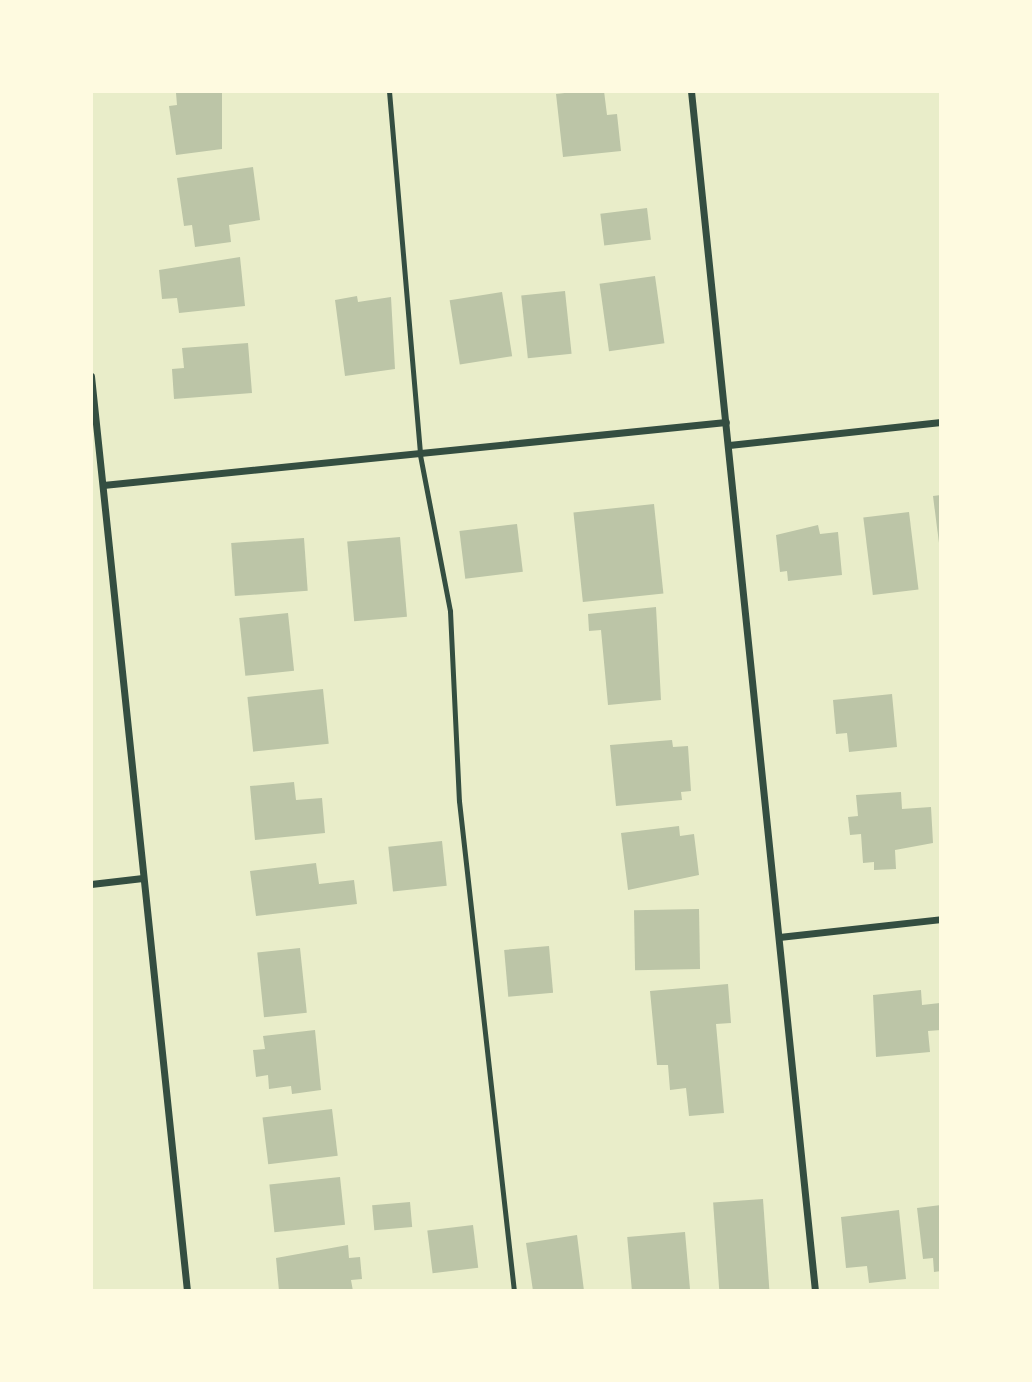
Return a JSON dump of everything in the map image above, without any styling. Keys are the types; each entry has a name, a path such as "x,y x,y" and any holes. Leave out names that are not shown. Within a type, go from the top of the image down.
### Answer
{"street":[{"path":"691,91 815,1291"},
{"path":"91,376 187,1291"},
{"path":"103,485 726,422"},
{"path":"729,445 941,422"},
{"path":"91,884 143,878"},
{"path":"779,937 941,919"}],"lane":[{"path":"388,91 420,455 450,611 459,802 514,1291"}],"building":[{"path":"222,91 222,149 176,155 169,106 177,105 176,93"},
{"path":"604,91 607,115 617,114 621,151 563,157 556,94"},
{"path":"253,167 260,220 229,225 231,242 195,247 192,225 184,226 177,178"},
{"path":"647,208 651,240 604,245 600,214"},
{"path":"240,257 245,306 179,313 177,298 162,299 159,270"},
{"path":"655,276 664,343 609,351 600,284"},
{"path":"565,291 572,354 528,358 521,296"},
{"path":"502,292 512,356 460,364 450,300"},
{"path":"357,296 358,302 391,297 395,369 345,376 335,300"},
{"path":"248,343 252,393 174,399 172,369 184,368 182,348"},
{"path":"941,495 941,543 939,543 933,496"},
{"path":"654,504 663,594 583,602 573,512"},
{"path":"909,512 919,589 873,595 863,518"},
{"path":"517,524 523,572 465,579 459,531"},
{"path":"818,525 820,534 838,532 842,575 788,581 787,571 780,572 776,535"},
{"path":"400,537 407,617 354,621 347,542"},
{"path":"304,538 308,591 235,596 231,543"},
{"path":"656,607 661,700 608,705 601,630 589,631 588,614"},
{"path":"288,613 294,671 245,676 239,618"},
{"path":"323,689 329,744 253,752 247,697"},
{"path":"892,694 897,747 849,752 847,733 836,734 833,700"},
{"path":"672,740 673,747 688,746 691,791 681,792 682,800 616,806 610,745"},
{"path":"294,782 296,800 322,798 325,833 255,840 250,786"},
{"path":"901,792 902,809 931,807 933,843 895,850 896,869 874,870 874,862 863,863 861,834 850,835 848,817 858,816 856,795"},
{"path":"679,826 680,836 694,834 699,875 628,890 621,833"},
{"path":"442,841 447,886 393,891 388,847"},
{"path":"316,863 319,884 354,880 357,904 256,916 250,871"},
{"path":"699,909 700,969 635,970 634,910"},
{"path":"549,946 553,993 508,997 504,950"},
{"path":"300,948 307,1013 264,1017 257,952"},
{"path":"728,984 731,1023 716,1024 724,1113 689,1116 686,1088 670,1090 668,1065 657,1065 650,991"},
{"path":"921,990 922,1005 940,1003 941,1030 928,1031 930,1052 876,1057 873,995"},
{"path":"315,1030 321,1090 292,1094 291,1086 269,1089 268,1075 256,1077 253,1050 265,1049 263,1036"},
{"path":"332,1109 338,1156 268,1164 263,1118"},
{"path":"340,1177 345,1225 274,1232 269,1184"},
{"path":"763,1199 769,1290 719,1291 713,1202"},
{"path":"410,1202 412,1227 374,1230 372,1205"},
{"path":"941,1205 941,1271 934,1272 933,1258 923,1259 917,1208"},
{"path":"899,1210 906,1279 869,1283 867,1266 846,1268 841,1217"},
{"path":"473,1225 478,1268 433,1273 427,1231"},
{"path":"685,1232 690,1291 632,1291 627,1237"},
{"path":"577,1235 584,1291 533,1291 526,1243"},
{"path":"348,1245 349,1258 360,1257 362,1279 351,1280 353,1291 279,1291 276,1258"}]}
